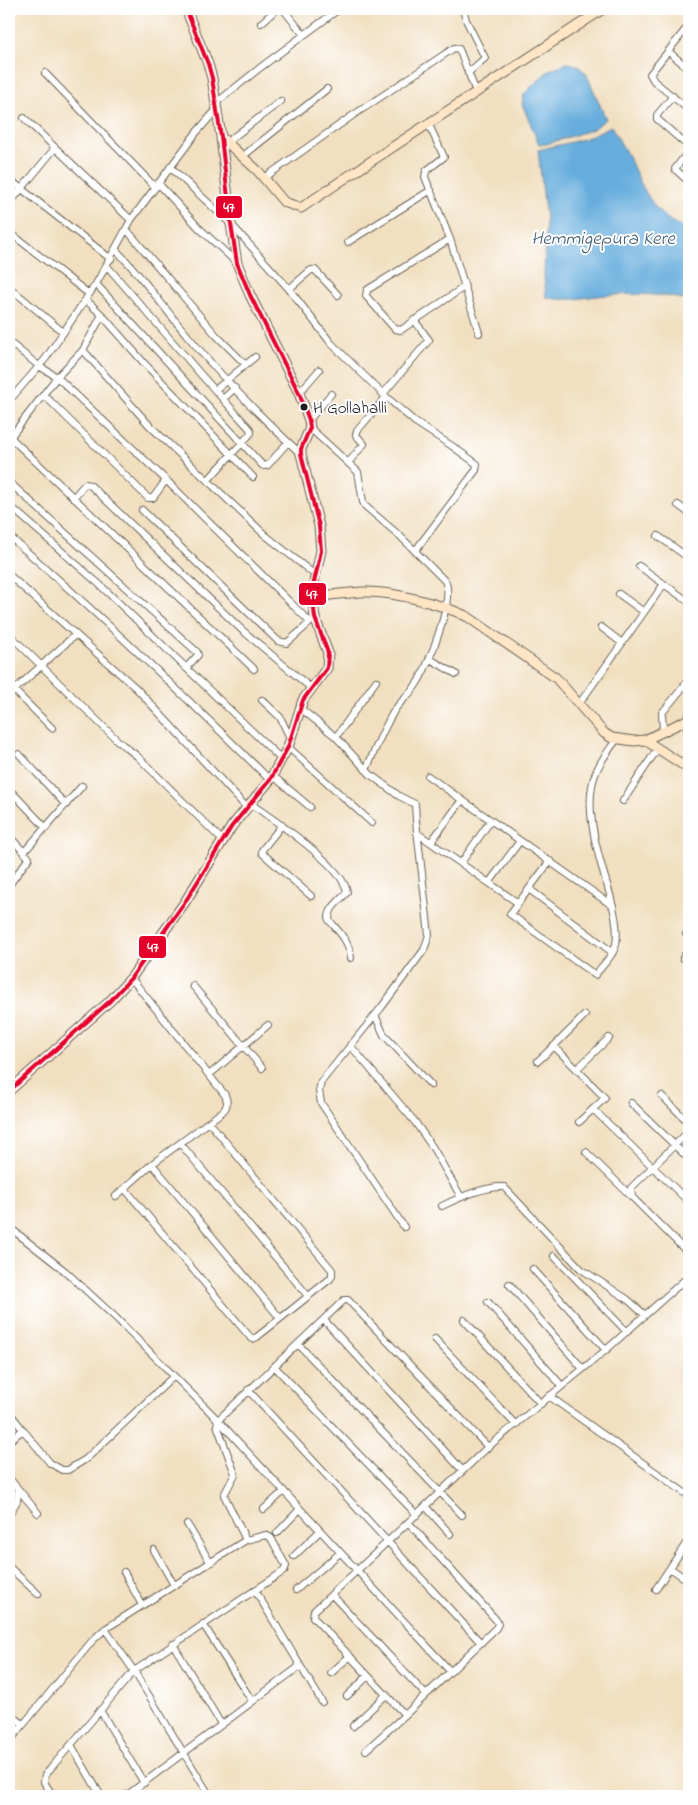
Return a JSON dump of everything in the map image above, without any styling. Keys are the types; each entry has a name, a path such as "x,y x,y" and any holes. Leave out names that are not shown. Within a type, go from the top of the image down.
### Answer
{"street":[{"path":"186,9 208,64 224,140 231,224 237,263 250,295 299,393 310,424 360,474 363,504 415,551 448,587 445,606 430,659 416,686 393,712 366,770"},
{"path":"261,23 277,9"},
{"path":"283,9 304,35"},
{"path":"10,398 39,366 88,297 111,259 131,220 217,106 260,67 339,9"},
{"path":"463,9 466,20 485,58 468,73"},
{"path":"224,140 264,178 284,202 301,208 604,9"},
{"path":"689,28 650,74 654,81 689,110"},
{"path":"264,178 454,48 459,49 476,92"},
{"path":"669,52 689,69"},
{"path":"45,73 199,228 237,263"},
{"path":"242,156 327,89"},
{"path":"673,96 657,115 657,119 689,148 675,169 689,182"},
{"path":"224,140 281,101"},
{"path":"24,118 131,220"},
{"path":"428,123 444,157 425,174 450,239 479,333"},
{"path":"9,204 55,148"},
{"path":"170,167 231,224 289,289 331,342 384,396 415,422 478,465 415,551"},
{"path":"9,179 111,259"},
{"path":"348,242 431,190"},
{"path":"126,229 216,335 245,364"},
{"path":"9,232 88,297 144,363 253,477"},
{"path":"450,239 365,293 395,329 401,330 464,287"},
{"path":"116,250 135,270 190,340 259,415 301,454"},
{"path":"107,266 250,429 251,432 243,443 208,480"},
{"path":"289,289 310,270 315,270 338,295"},
{"path":"96,284 264,466 268,465 288,442"},
{"path":"9,288 63,332"},
{"path":"102,315 83,350 57,377 12,435 12,438 254,669"},
{"path":"348,463 364,444 356,435 357,431 429,340 414,320"},
{"path":"9,342 39,366 57,377 313,620"},
{"path":"83,350 150,426 264,534 315,575"},
{"path":"215,390 255,356"},
{"path":"299,393 319,370"},
{"path":"223,399 235,388"},
{"path":"44,394 148,498 153,498 166,480"},
{"path":"9,1091 114,997 131,978 185,902 222,840 271,778 289,742 306,695 327,668 329,658 313,620 312,586 321,551 320,532 301,449 310,424 331,394"},
{"path":"9,482 198,652 198,655 186,668"},
{"path":"73,498 85,484 90,485 242,630 312,688"},
{"path":"678,505 689,513"},
{"path":"9,506 99,584 281,759"},
{"path":"142,510 278,642 286,643 313,620"},
{"path":"9,536 72,590 271,778 310,807"},
{"path":"658,536 689,558"},
{"path":"639,566 689,602"},
{"path":"9,575 137,689 249,806 282,825 307,844 337,874 346,887 347,892 332,908 329,920 350,947 351,958"},
{"path":"579,704 664,584"},
{"path":"312,597 364,592 445,606 468,617 556,678 604,733 616,739 645,740 689,769"},
{"path":"619,594 644,612"},
{"path":"601,627 622,643"},
{"path":"9,634 222,840"},
{"path":"52,728 11,692 75,635"},
{"path":"430,659 456,674"},
{"path":"663,730 662,713 689,680"},
{"path":"336,737 376,681"},
{"path":"262,700 280,717 289,742 372,823"},
{"path":"300,708 336,737 366,770 399,796 415,804 429,935 424,950 321,1082 319,1097 404,1227"},
{"path":"645,740 689,718"},
{"path":"550,861 510,914 594,975 616,946 617,938 613,906 598,855 590,799 593,781 601,762 616,739"},
{"path":"623,801 658,748"},
{"path":"19,754 66,805"},
{"path":"428,776 613,906"},
{"path":"24,852 82,786"},
{"path":"9,788 46,828"},
{"path":"431,842 462,800"},
{"path":"461,863 491,820"},
{"path":"282,825 262,850 262,853 312,896"},
{"path":"417,833 518,903"},
{"path":"9,836 29,858 9,885"},
{"path":"489,883 520,841"},
{"path":"529,889 612,952"},
{"path":"683,958 689,948"},
{"path":"116,1196 152,1164 226,1109 228,1104 225,1095 131,978"},
{"path":"193,986 262,1068"},
{"path":"375,1015 384,1035 431,1085"},
{"path":"538,1061 585,1015"},
{"path":"209,1075 268,1025"},
{"path":"577,1069 609,1038"},
{"path":"350,1046 415,1122 433,1148 461,1197"},
{"path":"554,1046 605,1098 579,1122"},
{"path":"662,1096 689,1123"},
{"path":"631,1103 689,1159"},
{"path":"593,1108 689,1202"},
{"path":"125,1189 250,1337 253,1339 257,1337 330,1278 333,1273 331,1267 209,1122"},
{"path":"632,1197 631,1188 676,1146 689,1131"},
{"path":"180,1143 308,1296"},
{"path":"586,1152 689,1254"},
{"path":"152,1164 280,1318"},
{"path":"442,1206 461,1197 496,1187 504,1188 581,1269 627,1299 646,1315"},
{"path":"9,1226 65,1271 116,1318 218,1420 450,1671"},
{"path":"554,1256 627,1332"},
{"path":"533,1269 606,1350"},
{"path":"405,1715 312,1615 314,1611 488,1447 606,1350 689,1276"},
{"path":"509,1284 583,1369"},
{"path":"246,1540 226,1503 224,1495 235,1474 217,1425 218,1420 344,1300 349,1300 488,1447"},
{"path":"488,1302 562,1386"},
{"path":"324,1320 463,1471"},
{"path":"464,1320 541,1404"},
{"path":"435,1339 516,1425"},
{"path":"298,1344 462,1515"},
{"path":"274,1366 417,1515"},
{"path":"9,1412 50,1463 62,1470 68,1470 86,1459 174,1376"},
{"path":"248,1390 480,1643"},
{"path":"550,1396 689,1496"},
{"path":"9,1441 23,1430"},
{"path":"9,1478 38,1513"},
{"path":"9,1515 17,1500 18,1490"},
{"path":"264,1509 284,1491"},
{"path":"426,1506 450,1534"},
{"path":"277,1533 300,1509"},
{"path":"366,1750 426,1695 498,1624 409,1523"},
{"path":"187,1524 210,1562"},
{"path":"294,1556 320,1531"},
{"path":"9,1742 93,1640 105,1629 246,1540 266,1535 270,1538 286,1566 284,1571 134,1671 44,1779 53,1796"},
{"path":"656,1588 689,1539"},
{"path":"154,1550 174,1585"},
{"path":"296,1590 340,1553"},
{"path":"9,1567 38,1594"},
{"path":"670,1568 689,1581"},
{"path":"124,1572 142,1605"},
{"path":"256,1590 322,1702"},
{"path":"332,1594 426,1695"},
{"path":"202,1624 252,1701"},
{"path":"105,1629 134,1671 208,1793"},
{"path":"173,1644 221,1724"},
{"path":"332,1673 350,1656"},
{"path":"126,1796 300,1666"},
{"path":"348,1696 368,1676"},
{"path":"354,1726 386,1695"},
{"path":"100,1710 144,1783"},
{"path":"9,1713 23,1724"},
{"path":"71,1745 101,1796"}],"water":[{"path":"567,63 577,65 586,73 606,119 593,129 547,144 539,144 522,104 524,94 549,70"},
{"name":"Hemmigepura Kere","path":"611,126 652,202 667,219 689,229 689,301 679,298 628,294 569,299 546,297 544,276 546,220 538,150 584,139"}],"transit line":[{"name":"47","path":"9,1091 110,1001 131,978 185,902 232,826 270,780 288,747 303,700 327,668 328,653 315,618 312,591 321,551 319,526 301,454 301,449 310,428 309,420 299,393 250,295 237,263 212,78 186,9"}],"place":[{"name":"H Gollahalli","path":"304,407"}]}
